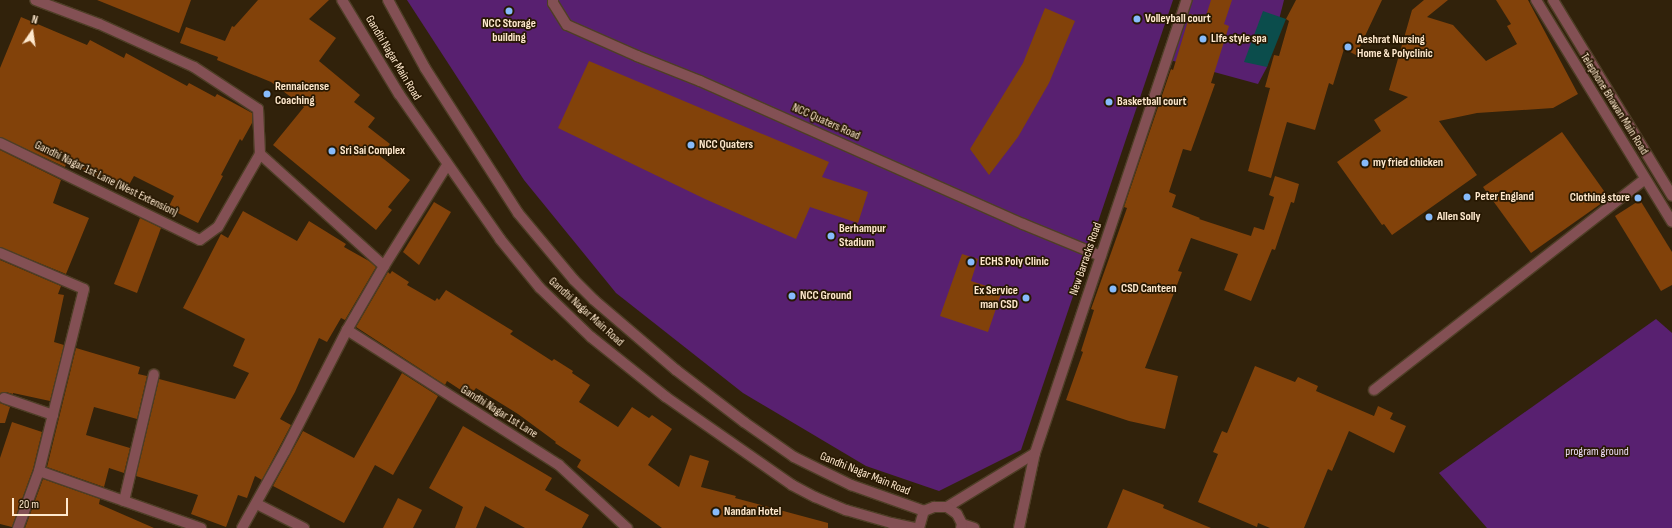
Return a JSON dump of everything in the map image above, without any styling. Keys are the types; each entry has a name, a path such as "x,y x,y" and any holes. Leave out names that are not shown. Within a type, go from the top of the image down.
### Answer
{"street":[{"path":"35,0 99,24 194,66 258,109 260,154 384,266"},
{"name":"Gandhi Nagar Main Road","path":"342,0 399,94 500,239 540,288 591,338 649,383 792,485 815,497 846,510 914,528"},
{"name":"Gandhi Nagar Main Road","path":"388,0 425,68 518,212 569,274 594,300 676,370 794,457 852,485 924,511"},
{"name":"NCC Quaters Road","path":"553,0 553,4 567,25 637,56 707,84 1022,224 1101,256"},
{"name":"New Barracks Road","path":"1019,528 1035,453 1187,0"},
{"name":"Telephone Bhawan Main Road","path":"1536,0 1672,222"},
{"name":"Telephone Bhawan Main Road","path":"1553,0 1672,196"},
{"name":"Gandhi Nagar 1st Lane (West Extension)","path":"0,143 200,240 218,227 260,154"},
{"path":"242,528 257,504 347,330 384,266 447,165"},
{"path":"1374,390 1645,179"},
{"path":"0,253 84,289 39,471 18,528"},
{"name":"Gandhi Nagar 1st Lane","path":"347,330 559,465 627,528"},
{"path":"124,501 154,374"},
{"path":"4,398 53,415"},
{"path":"919,528 924,511 934,508 947,507 1035,453"},
{"path":"39,471 201,528"},
{"path":"257,504 304,528"},
{"path":"947,507 957,514 961,526 974,528"}],"green space":[{"name":"Berhampur Stadium","path":"407,0 1173,0 1021,450 939,491 866,466 743,393 616,293 524,180"},
{"path":"1191,0 1284,0 1267,67 1258,84 1170,60"},
{"name":"program ground","path":"1656,319 1672,333 1672,528 1487,528 1439,473"}],"water":[{"name":"LIfe style spa","path":"1263,11 1286,19 1267,67 1244,62"}],"building":[{"path":"97,0 191,0 179,33"},
{"path":"258,0 329,0 309,19 336,38 319,61 360,95 354,102 375,118 368,127 390,144 380,156 410,180 388,207 392,210 376,230 273,145 304,107 271,82 217,60 218,57 180,43 186,27 225,41 232,26 234,27"},
{"path":"1211,0 1232,0 1224,24 1229,26 1211,83 1215,84 1191,151 1183,149 1169,192 1176,195 1172,207 1200,218 1199,219 1251,236 1254,227 1264,230 1274,197 1269,195 1275,176 1299,184 1294,203 1291,202 1275,250 1272,249 1251,301 1224,290 1238,254 1191,238 1178,271 1182,272 1145,368 1178,376 1165,429 1129,421 1066,400 1083,352 1081,351 1094,310 1091,309 1127,208 1124,207 1171,69 1173,70 1190,14 1205,19"},
{"path":"1296,0 1382,0 1356,55 1344,49 1333,85 1329,83 1315,130 1287,122 1271,178 1248,171 1270,88 1265,87 1274,55 1279,56 1289,21 1286,19"},
{"path":"1424,0 1448,0 1427,17 1453,25 1486,61 1517,44 1507,26 1511,24 1496,0 1528,0 1578,94 1553,108 1477,113 1439,121 1477,175 1392,235 1384,224 1382,225 1337,162 1381,131 1374,120 1408,97 1389,90 1412,10"},
{"path":"1045,8 1075,21 1049,83 1018,137 989,175 970,149 1023,63"},
{"path":"21,17 87,45 90,40 124,58 126,53 187,86 189,83 215,97 217,94 252,113 252,123 242,141 240,139 221,175 223,176 198,223 168,208 174,196 134,176 125,192 67,161 65,167 0,137 0,68"},
{"name":"NCC Quaters","path":"589,61 829,162 822,177 868,192 858,223 810,207 796,239 705,199 558,128"},
{"path":"1562,132 1609,198 1531,253 1483,187"},
{"path":"0,150 61,180 53,203 89,218 66,274 0,247"},
{"path":"1640,200 1672,252 1672,285 1661,291 1615,216"},
{"path":"434,202 451,212 419,265 403,252"},
{"path":"243,211 297,241 309,221 346,244 344,247 369,261 376,267 345,320 341,318 327,342 319,338 295,392 280,419 291,425 262,480 255,476 247,498 238,495 226,527 191,514 198,495 136,476 159,379 235,399 249,373 233,366 245,339 183,308 221,234 228,238"},
{"path":"140,218 161,228 137,293 114,284"},
{"path":"962,254 978,259 971,281 1002,291 988,332 940,316"},
{"path":"0,260 61,286 58,294 64,295 54,342 64,345 50,401 13,393 0,393"},
{"path":"392,271 409,282 407,285 435,301 437,298 439,300 446,290 513,331 510,334 552,361 554,359 573,371 572,373 590,385 579,402 618,427 632,407 649,418 652,415 672,429 648,465 679,487 690,455 709,461 701,487 736,496 735,498 828,523 828,528 662,528 577,467 581,460 555,443 556,442 518,414 476,388 470,396 447,381 445,385 356,327 388,272 390,274"},
{"path":"76,348 140,367 138,374 147,376 137,419 94,407 86,435 130,448 124,473 109,468 104,487 47,467"},
{"path":"1255,366 1295,382 1298,377 1318,386 1316,391 1374,416 1378,406 1393,413 1390,419 1406,426 1394,453 1349,431 1332,471 1328,469 1304,528 1270,528 1258,523 1257,527 1198,502 1218,454 1213,452 1222,431 1227,433"},
{"path":"402,373 438,396 393,475 375,465 344,523 273,486 303,431 354,458"},
{"path":"0,403 10,407 5,423 0,423"},
{"path":"12,422 42,432 33,469 12,527 0,524 0,458"},
{"path":"463,426 552,478 545,490 589,515 582,528 525,528 485,506 476,528 455,528 463,507 429,488"},
{"path":"43,479 100,499 99,504 154,528 25,528"},
{"path":"1123,489 1164,505 1163,508 1211,528 1107,528"},
{"path":"398,498 422,510 413,528 383,528"}],"place":[{"name":"NCC Storage building","path":"509,11"},
{"name":"Volleyball court","path":"1137,19"},
{"name":"LIfe style spa","path":"1203,39"},
{"name":"Aeshrat Nursing Home & Polyclinic","path":"1348,47"},
{"name":"Rennaicense Coaching","path":"267,94"},
{"name":"Basketball court","path":"1109,102"},
{"name":"NCC Quaters","path":"691,145"},
{"name":"Sri Sai Complex","path":"332,151"},
{"name":"my fried chicken","path":"1365,163"},
{"name":"Peter England","path":"1467,197"},
{"name":"Clothing store","path":"1638,198"},
{"name":"Allen Solly","path":"1429,217"},
{"name":"Berhampur Stadium","path":"831,236"},
{"name":"ECHS Poly Clinic","path":"971,262"},
{"name":"CSD Canteen","path":"1113,289"},
{"name":"NCC Ground","path":"792,296"},
{"name":"Ex Service man CSD","path":"1026,298"},
{"name":"Nandan Hotel","path":"716,512"}]}
